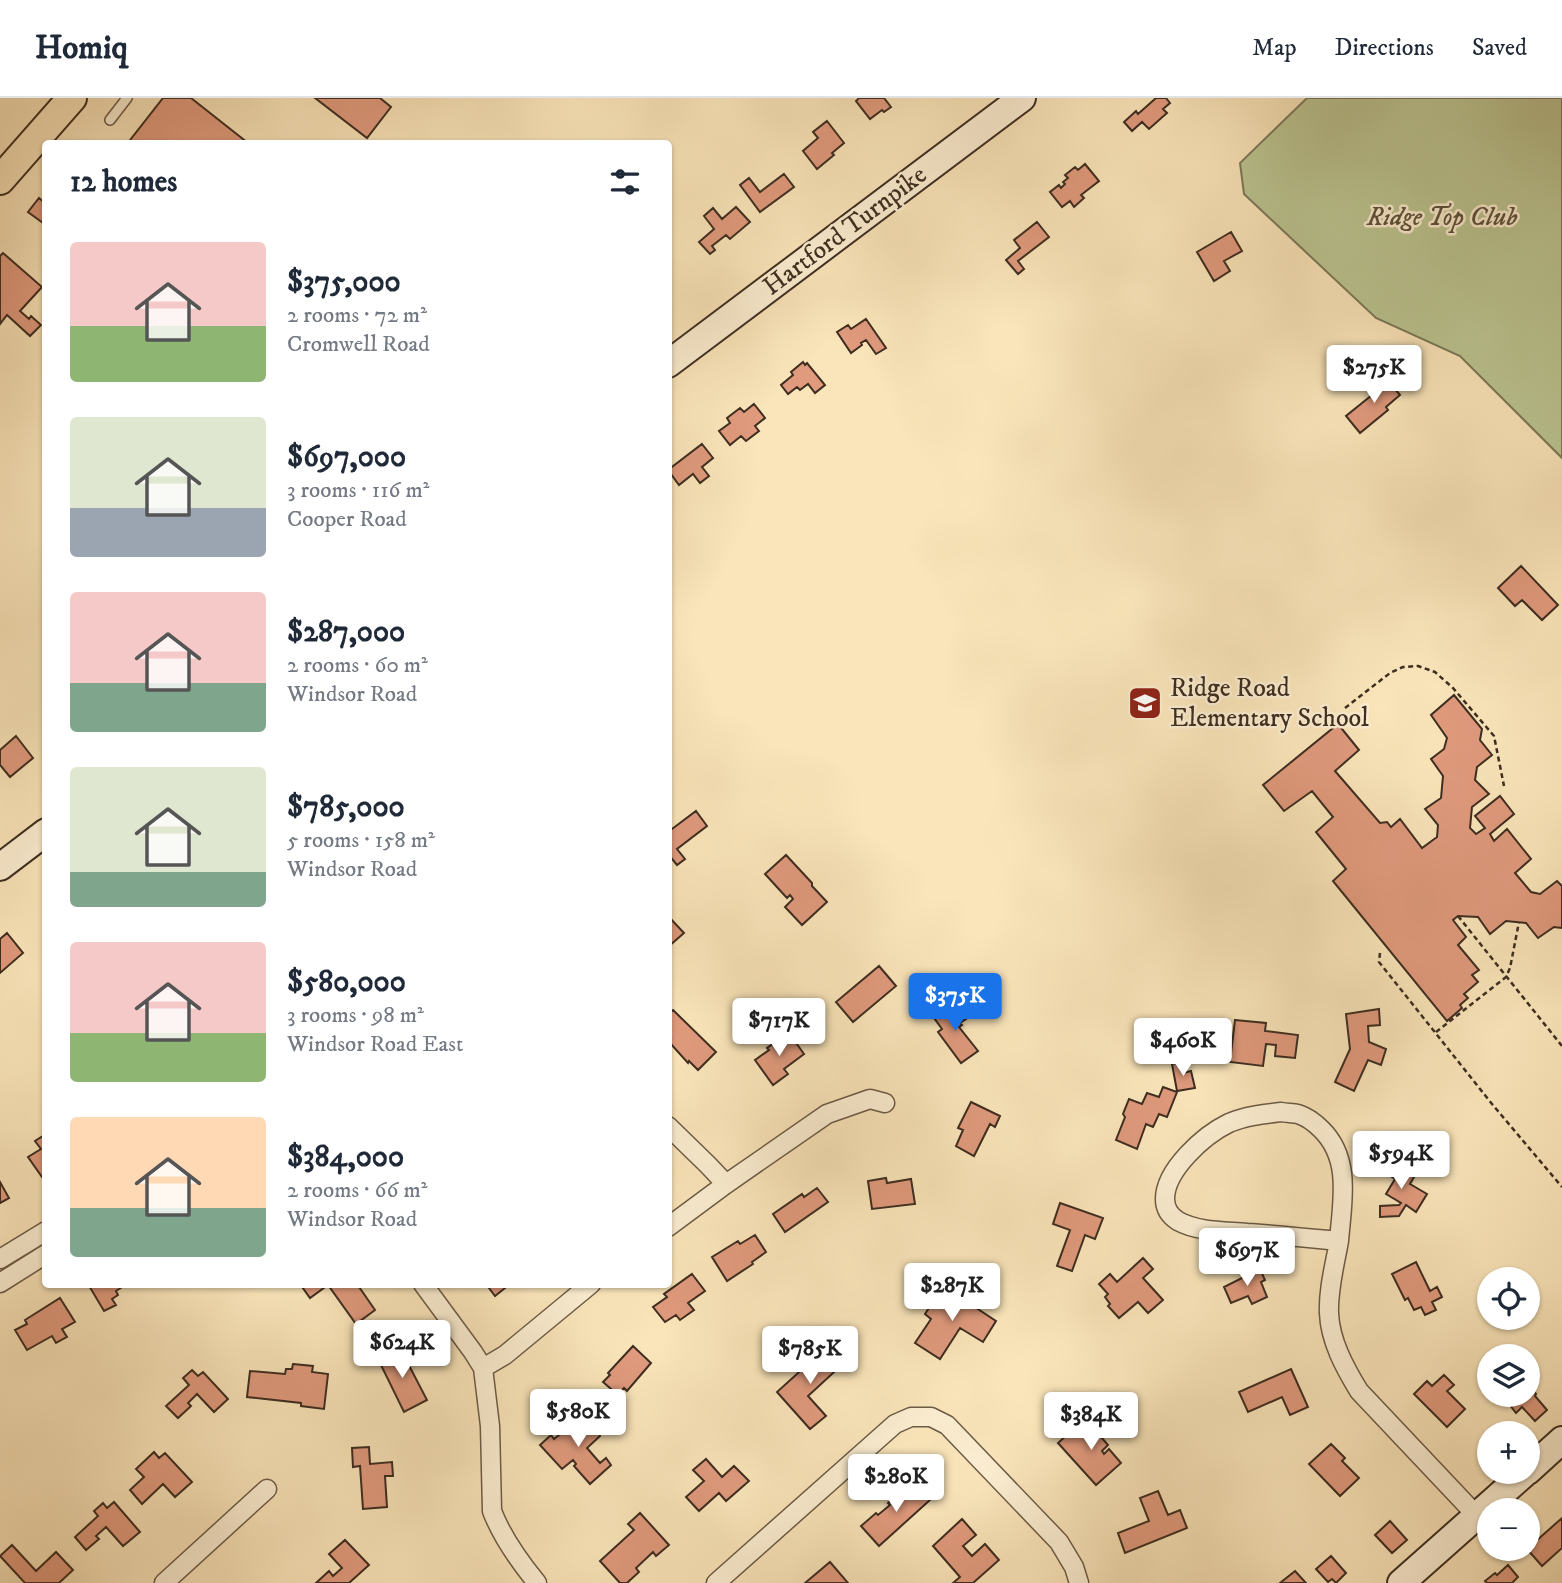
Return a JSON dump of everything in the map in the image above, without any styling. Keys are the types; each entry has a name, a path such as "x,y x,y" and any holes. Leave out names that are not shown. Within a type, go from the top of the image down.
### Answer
{"main road":[{"path":"0,180 72,98"},
{"name":"Hartford Turnpike","path":"672,361 1022,98"},
{"path":"0,867 42,835"},
{"path":"1540,1459 1562,1440"},
{"path":"1497,1498 1513,1484"},
{"path":"1401,1583 1477,1516"}],"street":[{"path":"672,1224 827,1114 870,1099 886,1103"},
{"path":"1339,1241 1213,1230 1188,1225 1174,1218 1167,1209 1169,1181 1180,1163 1208,1137 1229,1123 1281,1112 1298,1114 1312,1120 1326,1134 1341,1162 1343,1195 1339,1241 1329,1312 1332,1330 1347,1371 1359,1391 1477,1516"},
{"path":"672,1130 726,1185"},
{"path":"0,1259 42,1233"},
{"path":"0,1283 42,1257"},
{"path":"426,1288 483,1368 490,1426 492,1511 518,1560 537,1583"},
{"path":"483,1368 505,1355 587,1288"},
{"path":"716,1583 895,1424 911,1417 931,1417 947,1425 1059,1542 1074,1567 1079,1583"},
{"path":"164,1583 267,1489"}],"lane":[{"path":"110,120 127,98"}],"path":[{"path":"1345,708 1390,673 1403,667 1418,666 1435,672 1453,688 1494,736 1504,786"},
{"path":"1458,916 1562,1046"},
{"path":"1436,1032 1506,977 1519,922"},
{"path":"1380,953 1379,962 1562,1187"}],"green space":[{"name":"Ridge Top Club","path":"1307,98 1562,98 1562,458 1460,356 1376,318 1244,194 1240,163"}],"building":[{"path":"163,98 191,98 244,140 130,140"},
{"path":"315,98 380,98 391,107 367,138"},
{"path":"859,98 884,98 891,107 870,119 856,101"},
{"path":"1156,98 1166,98 1170,103 1163,109 1167,113 1149,129 1142,122 1132,131 1124,122"},
{"path":"827,121 844,143 817,169 803,151 818,138 813,132"},
{"path":"1085,164 1099,181 1081,195 1084,198 1074,207 1070,201 1062,207 1050,192 1065,184 1063,182 1068,178 1065,175 1075,167 1078,170"},
{"path":"784,174 794,187 760,212 740,185 749,178 760,192"},
{"path":"39,198 42,201 42,222 28,212"},
{"path":"736,207 750,222 730,239 726,235 712,246 715,250 710,254 699,242 714,229 704,216 713,208 722,219"},
{"path":"1037,222 1049,237 1018,261 1024,269 1018,274 1006,260 1020,248 1014,240"},
{"path":"1231,232 1242,251 1224,261 1230,271 1214,281 1197,252"},
{"path":"3,253 42,287 20,311 41,325 30,336 7,315 0,324 0,256"},
{"path":"866,319 886,348 876,354 866,340 851,353 837,332 848,325 851,329"},
{"path":"803,362 805,365 807,363 825,385 815,393 808,384 800,390 797,387 788,394 781,385"},
{"path":"1384,376 1400,395 1386,407 1388,410 1360,433 1346,416 1372,395 1367,390"},
{"path":"754,404 765,418 755,426 759,431 746,441 741,436 730,445 719,431 730,423 727,418 740,408 744,412"},
{"path":"702,444 713,458 702,467 709,476 700,483 693,474 679,485 672,475 672,467"},
{"path":"1521,566 1558,605 1542,620 1522,600 1515,606 1498,588"},
{"path":"1454,695 1482,729 1480,740 1492,755 1477,767 1475,780 1489,794 1472,807 1470,828 1476,834 1485,828 1475,816 1500,796 1514,814 1490,834 1494,841 1507,829 1531,859 1515,873 1531,892 1540,894 1557,881 1562,886 1562,928 1554,927 1538,938 1526,923 1506,921 1490,934 1478,917 1458,916 1453,920 1466,937 1458,945 1479,970 1472,975 1478,982 1464,994 1468,998 1460,1005 1462,1008 1447,1021 1333,881 1346,869 1316,832 1333,817 1312,791 1284,811 1263,785 1338,724 1359,750 1335,771 1380,823 1387,822 1391,827 1400,819 1422,848 1437,837 1438,825 1425,809 1441,798 1443,776 1431,759 1444,749 1447,738 1431,715"},
{"path":"16,736 33,758 10,777 0,765 0,750"},
{"path":"696,811 707,826 677,849 685,859 677,865 672,859 672,829"},
{"path":"786,855 827,902 802,925 785,907 793,899 790,895 787,898 765,874"},
{"path":"672,920 684,933 672,944"},
{"path":"7,933 23,953 0,973 0,939"},
{"path":"879,966 896,986 853,1022 836,1002"},
{"path":"954,1003 966,1019 959,1027 978,1051 961,1063 938,1032 942,1029 934,1018"},
{"path":"1379,1009 1380,1025 1368,1026 1369,1042 1386,1049 1381,1065 1368,1060 1354,1091 1335,1082 1350,1049 1346,1014"},
{"path":"672,1011 716,1052 698,1070 672,1045"},
{"path":"1235,1020 1266,1023 1265,1031 1298,1035 1295,1058 1275,1056 1276,1045 1266,1044 1263,1066 1230,1062"},
{"path":"789,1033 804,1054 784,1069 788,1074 773,1085 755,1060"},
{"path":"1180,1062 1183,1073 1191,1071 1195,1088 1177,1091 1172,1064"},
{"path":"1163,1087 1177,1092 1167,1117 1159,1114 1153,1127 1146,1124 1137,1149 1116,1140 1129,1099 1142,1104 1147,1093 1159,1097"},
{"path":"971,1102 1000,1116 995,1127 990,1124 974,1156 956,1146 963,1130 958,1128"},
{"path":"42,1137 42,1177 28,1157 41,1149 35,1141"},
{"path":"1392,1157 1404,1164 1401,1169 1414,1177 1410,1184 1427,1194 1416,1212 1406,1205 1399,1216 1380,1217 1380,1206 1401,1203 1386,1194 1395,1179 1383,1171"},
{"path":"886,1178 887,1183 911,1179 915,1204 872,1209 868,1181"},
{"path":"0,1182 9,1198 0,1203"},
{"path":"817,1188 828,1202 785,1232 773,1214 802,1194 804,1197"},
{"path":"1060,1203 1103,1218 1095,1239 1085,1235 1072,1271 1057,1266 1070,1230 1053,1224"},
{"path":"755,1235 766,1252 727,1281 712,1257 738,1241 740,1244"},
{"path":"1143,1258 1153,1269 1143,1278 1163,1300 1148,1313 1138,1302 1119,1318 1108,1306 1110,1304 1105,1297 1108,1294 1099,1284 1110,1274 1117,1282"},
{"path":"1416,1262 1430,1291 1437,1287 1442,1297 1432,1302 1436,1310 1425,1315 1421,1307 1414,1310 1408,1298 1405,1300 1392,1274"},
{"path":"1260,1269 1265,1280 1261,1282 1267,1297 1252,1304 1248,1296 1231,1303 1224,1287"},
{"path":"692,1274 705,1291 688,1303 694,1310 680,1320 676,1315 665,1322 653,1307 667,1297 664,1294"},
{"path":"943,1286 996,1321 983,1342 960,1328 940,1359 915,1343 931,1319 925,1314"},
{"path":"90,1288 121,1288 116,1291 118,1295 112,1299 116,1305 104,1311"},
{"path":"303,1288 324,1288 310,1298"},
{"path":"330,1288 360,1288 375,1310 356,1324"},
{"path":"489,1288 505,1288 495,1296"},
{"path":"60,1298 75,1322 62,1329 67,1337 56,1343 52,1336 27,1350 15,1330 27,1324 25,1320"},
{"path":"829,1345 845,1362 808,1396 826,1416 810,1429 777,1392"},
{"path":"633,1346 651,1363 627,1391 624,1388 618,1395 603,1382"},
{"path":"400,1348 427,1400 404,1412 378,1359"},
{"path":"293,1364 313,1366 312,1372 328,1374 324,1409 301,1406 301,1403 247,1397 250,1371 285,1374 286,1369 292,1369"},
{"path":"1291,1369 1308,1407 1290,1415 1282,1397 1248,1412 1239,1392"},
{"path":"192,1370 198,1376 203,1372 228,1399 214,1412 197,1394 188,1403 191,1406 178,1418 166,1406 189,1385 183,1378"},
{"path":"1444,1375 1454,1385 1447,1391 1465,1409 1447,1427 1414,1394 1427,1381 1432,1386"},
{"path":"1540,1402 1547,1410 1535,1421 1522,1407 1540,1407"},
{"path":"1512,1407 1522,1407 1516,1413"},
{"path":"594,1415 606,1429 587,1448 600,1463 606,1458 611,1465 590,1484 574,1466 576,1464 573,1460 562,1469 540,1445 551,1435 554,1439 564,1431 567,1434 585,1418 587,1421"},
{"path":"1099,1419 1108,1430 1101,1437 1108,1445 1102,1451 1104,1454 1109,1449 1121,1463 1096,1485 1058,1443 1078,1425 1087,1434"},
{"path":"1331,1444 1345,1458 1342,1461 1359,1478 1340,1496 1309,1464"},
{"path":"369,1447 370,1464 392,1462 393,1476 385,1476 387,1507 363,1509 360,1466 353,1467 352,1448"},
{"path":"154,1452 159,1458 165,1453 192,1482 175,1497 163,1484 142,1504 130,1490 144,1477 136,1469"},
{"path":"706,1459 722,1477 734,1466 749,1481 726,1501 719,1493 699,1511 686,1497 704,1481 693,1470"},
{"path":"915,1483 930,1500 879,1546 861,1526 890,1505 888,1503 904,1489 906,1491"},
{"path":"1158,1491 1168,1515 1180,1510 1187,1528 1125,1553 1118,1533 1149,1521 1140,1498"},
{"path":"114,1502 140,1532 123,1546 106,1527 96,1536 99,1539 86,1550 75,1537 98,1516 94,1511 103,1503 107,1508"},
{"path":"640,1513 669,1545 656,1556 653,1552 636,1568 639,1572 627,1583 620,1583 600,1561 634,1530 628,1524"},
{"path":"1562,1518 1562,1548 1542,1566 1538,1561 1540,1561 1540,1537"},
{"path":"962,1519 976,1535 963,1546 972,1556 985,1544 999,1560 973,1583 953,1583 960,1577 933,1546"},
{"path":"1390,1521 1407,1540 1392,1553 1375,1535"},
{"path":"345,1540 369,1565 349,1583 316,1583 329,1571 333,1576 342,1568 329,1554"},
{"path":"12,1545 36,1571 56,1552 73,1570 59,1583 25,1583 0,1556"},
{"path":"1331,1556 1346,1573 1336,1583 1332,1579 1328,1582 1316,1569"},
{"path":"830,1562 848,1583 805,1583"},
{"path":"1508,1565 1518,1577 1512,1583 1485,1581 1495,1573 1497,1575"},
{"path":"1295,1571 1306,1583 1280,1583"}],"place":[{"name":"Ridge Road Elementary School","path":"1145,703"}]}
